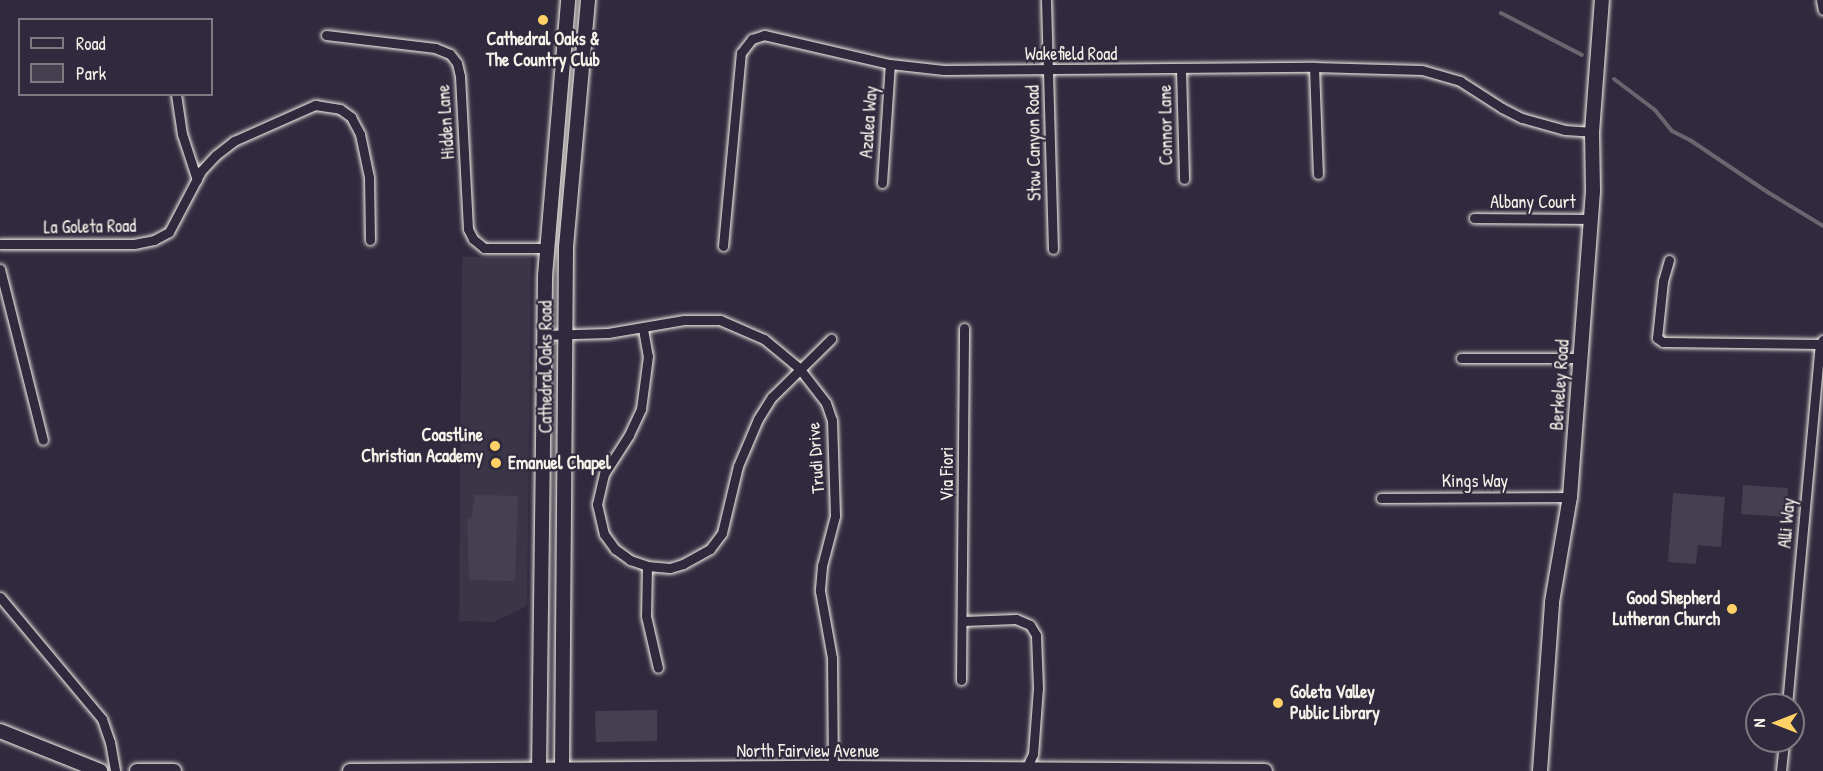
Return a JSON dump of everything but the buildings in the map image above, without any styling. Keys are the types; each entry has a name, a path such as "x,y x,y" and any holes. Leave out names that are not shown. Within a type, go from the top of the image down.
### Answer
{"main road":[{"name":"Cathedral Oaks Road","path":"539,771 547,248 568,0"},
{"name":"Cathedral Oaks Road","path":"562,771 566,247 588,0"},
{"name":"Berkeley Road","path":"1540,771 1552,602 1570,497 1591,219 1592,132 1602,0"},
{"path":"0,731 100,771"},
{"name":"North Fairview Avenue","path":"350,771 833,768 1265,771"},
{"path":"137,771 174,771"}],"street":[{"name":"Stow Canyon Road","path":"1046,0 1053,249"},
{"path":"1821,0 1823,10"},
{"name":"Hidden Lane","path":"326,35 435,48 450,54 457,63 460,76 468,229 473,239 484,248 547,248"},
{"name":"Wakefield Road","path":"723,246 744,47 752,39 764,35 890,64 944,70 1403,68 1441,74 1460,81 1522,118 1565,130 1592,132"},
{"name":"Azalea Way","path":"882,183 890,64"},
{"path":"1314,67 1318,174"},
{"name":"Connor Lane","path":"1181,70 1184,179"},
{"path":"176,96 182,134 197,180"},
{"name":"La Goleta Road","path":"0,244 134,244 154,240 169,232 207,165 234,141 315,105 340,109 351,117 360,134 369,177 370,240"},
{"name":"Albany Court","path":"1474,218 1591,219"},
{"name":"Alli Way","path":"1669,260 1663,281 1657,338 1663,342 1821,342 1788,693"},
{"path":"0,269 44,440"},
{"name":"Trudi Drive","path":"544,335 564,336 643,329 684,320 720,320 764,339 799,368 826,403 832,420 835,516 822,567 820,591 832,658 833,768"},
{"name":"Via Fiori","path":"961,680 964,328"},
{"path":"643,329 648,356 641,409 629,435 604,474 597,504 604,534 615,549 630,560 647,567 670,568 683,564 710,549 725,525 738,466 750,434 772,398 799,368 831,339"},
{"path":"1461,358 1580,358"},
{"name":"Kings Way","path":"1381,498 1570,497"},
{"path":"647,567 646,616 658,668"},
{"path":"0,597 102,719 110,742 115,771"},
{"path":"963,621 1016,619 1023,621 1034,630 1038,643 1036,717 1033,754 1025,770"},
{"path":"1781,771 1783,753"}],"shaded area":[{"name":"Coastline Christian Academy","path":"462,257 531,257 527,606 494,622 459,621"}],"green space":[{"path":"1743,485 1788,488 1787,517 1741,514"},
{"path":"1673,493 1725,497 1721,547 1698,545 1696,564 1668,562"},
{"path":"475,495 518,496 515,581 469,580 467,518 471,518"},
{"path":"657,710 657,741 596,742 595,711"}],"waterway":[{"path":"1501,13 1582,55"},
{"path":"1614,79 1655,110 1672,131 1690,140 1823,226"}],"place":[{"name":"Cathedral Oaks & The Country Club","path":"543,20"},
{"name":"Coastline Christian Academy","path":"495,446"},
{"name":"Emanuel Chapel","path":"496,463"},
{"name":"Good Shepherd Lutheran Church","path":"1732,609"},
{"name":"Goleta Valley Public Library","path":"1278,703"}]}
